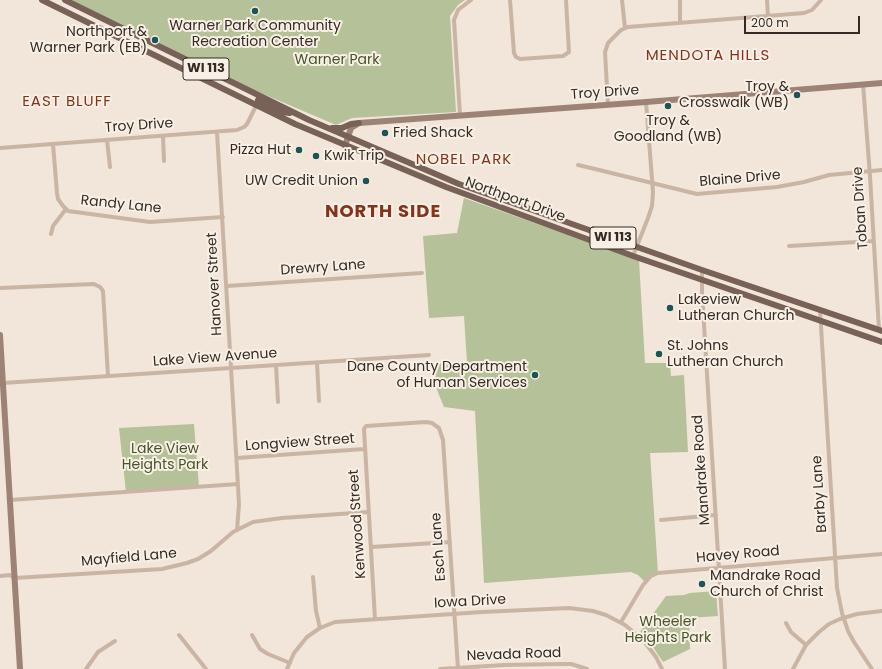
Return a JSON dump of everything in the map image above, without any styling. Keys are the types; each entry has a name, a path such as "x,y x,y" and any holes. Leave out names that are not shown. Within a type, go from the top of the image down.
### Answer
{"main road":[{"name":"Northport Drive","path":"42,0 282,112 294,113 447,179 702,270 880,330"},
{"name":"Northport Drive","path":"65,0 258,101 308,130 345,146 446,187 633,256 882,342"},
{"path":"309,120 338,129 359,123"},
{"path":"400,168 419,172 442,181 447,179"}],"street":[{"path":"460,115 454,20 458,10 471,0"},
{"path":"510,0 514,53 519,59 563,56 569,52 566,0"},
{"path":"622,0 625,28"},
{"path":"680,0 680,23"},
{"path":"767,0 768,16"},
{"path":"608,105 605,52 608,44 614,36 625,28 804,13 812,10 821,0"},
{"name":"Troy Drive","path":"359,123 608,105 882,82"},
{"name":"Toban Drive","path":"863,84 880,330"},
{"name":"Troy Drive","path":"0,148 237,130 244,127 249,121 258,101"},
{"path":"633,256 652,206 653,184 646,102"},
{"path":"345,146 352,126 359,123"},
{"name":"Hanover Street","path":"217,132 237,458 239,515 237,530"},
{"path":"163,136 164,162"},
{"path":"107,140 110,166"},
{"path":"51,234 53,226 66,209 58,199 53,144"},
{"name":"Blaine Drive","path":"578,165 692,194 707,194 777,187 829,175 882,170"},
{"name":"Randy Lane","path":"66,209 76,213 150,222 223,217"},
{"path":"790,246 874,241"},
{"name":"Mandrake Road","path":"702,270 725,669"},
{"name":"Drewry Lane","path":"226,286 422,273"},
{"path":"0,288 94,284 100,287 103,291 108,376"},
{"name":"Barby Lane","path":"820,310 837,588 843,618 854,642 872,669"},
{"path":"0,335 20,669"},
{"name":"Lake View Avenue","path":"3,383 429,355"},
{"path":"317,363 319,401"},
{"path":"276,365 278,402"},
{"name":"Longview Street","path":"365,427 426,422 436,425"},
{"name":"Esch Lane","path":"436,425 439,428 443,440 458,668"},
{"name":"Kenwood Street","path":"365,427 363,432 375,619"},
{"name":"Longview Street","path":"237,458 364,449"},
{"path":"10,500 238,484"},
{"name":"Mayfield Lane","path":"0,576 10,576 15,578 155,570 174,567 198,559 211,551 237,530 253,522 368,512"},
{"path":"661,520 716,515"},
{"path":"370,547 450,542"},
{"name":"Havey Road","path":"621,622 643,585 651,576 663,572 882,554"},
{"path":"314,577 316,611 320,628"},
{"name":"Iowa Drive","path":"287,669 294,653 307,637 320,628 335,622 570,608 593,611 621,622 643,640 656,657 662,669"},
{"path":"793,669 806,645 829,624 857,614 882,611"},
{"path":"786,623 791,632 806,645"},
{"path":"252,634 260,649 290,663"},
{"path":"179,635 206,669"},
{"path":"86,669 98,652 115,641"},
{"name":"Nevada Road","path":"440,669 562,664 571,664 587,669"}],"green space":[{"name":"Warner Park","path":"71,0 465,0 458,5 450,16 456,112 352,118 336,125 247,87"},
{"path":"464,198 639,260 645,363 670,363 671,376 684,375 688,452 650,453 658,573 645,582 638,575 631,572 484,583 475,411 444,407 437,390 434,364 467,362 464,316 429,318 423,236 457,233"},
{"name":"Lake View Heights Park","path":"194,424 199,487 126,492 119,428"},
{"name":"Wheeler Heights Park","path":"716,591 718,616 689,618 690,649 663,662 647,638 640,632 666,596"}],"place":[{"name":"Warner Park Community Recreation Center","path":"255,11"},
{"name":"Northport & Warner Park (EB)","path":"155,40"},
{"name":"Troy & Crosswalk (WB)","path":"797,95"},
{"name":"Troy & Goodland (WB)","path":"668,106"},
{"name":"Fried Shack","path":"385,133"},
{"name":"Pizza Hut","path":"299,150"},
{"name":"Kwik Trip","path":"316,156"},
{"name":"UW Credit Union","path":"366,181"},
{"name":"Lakeview Lutheran Church","path":"670,308"},
{"name":"St. Johns Lutheran Church","path":"659,354"},
{"name":"Dane County Department of Human Services","path":"535,375"},
{"name":"Mandrake Road Church of Christ","path":"702,584"}],"district":[{"name":"MENDOTA HILLS","path":"708,56"},
{"name":"EAST BLUFF","path":"67,102"},
{"name":"NOBEL PARK","path":"464,160"},
{"name":"NORTH SIDE","path":"383,212"}]}
